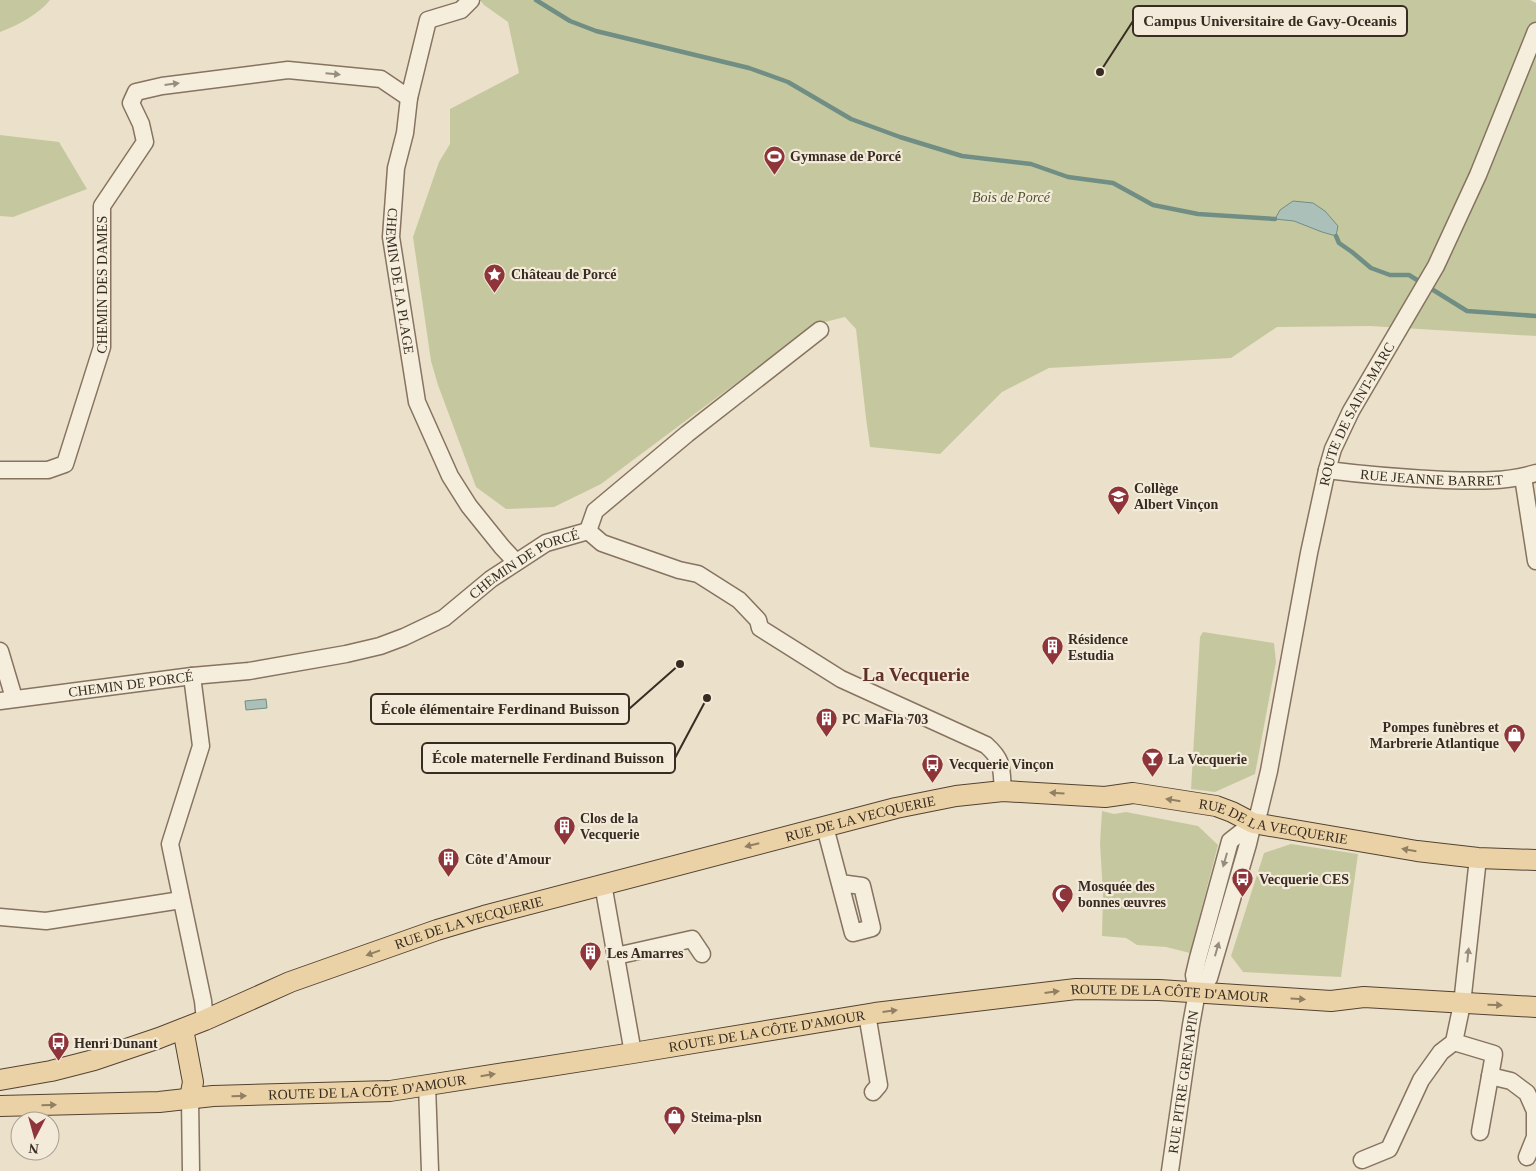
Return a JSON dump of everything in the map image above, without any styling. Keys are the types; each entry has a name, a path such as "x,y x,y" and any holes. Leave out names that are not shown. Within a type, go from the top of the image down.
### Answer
{"main road":[{"name":"RUE DE LA VECQUERIE","path":"205,1020 290,982 437,930 603,884 925,802 956,796 1003,791 1105,797 1133,794 1216,806 1253,823 1417,852 1478,858 1536,860"},
{"name":"ROUTE DE LA CÔTE D'AMOUR","path":"0,1106 160,1102 213,1096 390,1091 867,1014 1076,990 1197,992 1331,1001 1364,998 1536,1007"},
{"path":"0,1080 51,1071 85,1062 205,1020"},
{"path":"183,1029 193,1082 190,1098"}],"street":[{"name":"CHEMIN DE LA PLAGE","path":"471,0 461,10 428,20 409,98 405,133 396,168 391,237 417,402 450,476 469,506 516,562"},
{"name":"ROUTE DE SAINT-MARC","path":"1253,823 1259,812 1269,771 1309,553 1327,470 1334,449 1351,411 1434,270 1478,174 1536,32"},
{"name":"CHEMIN DES DAMES","path":"0,470 48,470 64,464 102,346 102,206 145,142 141,124 131,103 136,92 162,86 288,70 381,79 409,98"},
{"path":"588,531 595,511 687,434 820,330"},
{"name":"RUE JEANNE BARRET","path":"1327,470 1392,477 1474,481 1530,475"},
{"path":"1530,475 1536,561"},
{"name":"CHEMIN DE PORCÉ","path":"7,700 192,676 249,671 380,646 444,618 492,579 546,543 588,531 602,543 679,570 698,574 739,600 758,620 760,628 842,679 986,745 996,754 1000,764 1003,791"},
{"path":"0,651 7,700"},
{"path":"192,676 200,746 170,844 205,1020"},
{"name":"RUE PITRE GRENAPIN","path":"1170,1171 1197,992 1194,975 1230,841 1253,823"},
{"path":"825,827 840,883"},
{"path":"1362,1160 1388,1148 1421,1080 1441,1052 1454,1042 1462,1004 1478,858"},
{"path":"603,884 633,1053"},
{"path":"0,917 46,921 181,900"},
{"path":"616,956 692,939 702,954"},
{"path":"867,1014 879,1085 873,1092"},
{"path":"1454,1042 1494,1054 1480,1132"},
{"path":"1490,1076 1511,1081 1527,1093 1535,1110 1536,1137 1528,1157"},
{"path":"427,1085 430,1171"},
{"path":"190,1098 191,1171"}],"green space":[{"path":"0,0 50,0 27,19 0,32"},
{"name":"Bois de Porcé","path":"480,0 1530,0 1536,3 1536,336 1370,326 1277,327 1231,358 1049,368 1002,392 940,454 870,447 856,329 845,317 825,322 803,333 601,484 554,507 506,509 476,487 438,385 431,361 413,237 439,162 450,144 450,109 519,73 508,22"},
{"path":"0,135 59,142 87,189 13,217 0,216"},
{"path":"1203,632 1274,643 1276,662 1255,774 1215,792 1191,789 1200,637"},
{"path":"1102,811 1114,814 1126,812 1198,826 1218,845 1190,953 1166,947 1137,945 1126,938 1102,936 1103,894 1100,843"},
{"path":"1291,844 1358,854 1341,977 1243,972 1231,956 1264,853"}],"water":[{"path":"1293,201 1313,203 1325,211 1338,226 1336,236 1294,221 1275,219 1280,210"},
{"path":"266,699 267,708 246,710 245,701"}],"waterway":[{"path":"536,0 570,21 596,31 749,68 788,82 851,119 900,137 962,156 1031,164 1068,177 1113,183 1153,205 1198,214 1275,219"},
{"path":"1336,236 1339,243 1371,268 1390,275 1409,275 1467,311 1536,316"}],"place":[{"name":"Campus Universitaire de Gavy-Oceanis","path":"1100,72"},
{"name":"Gymnase de Porcé","path":"774,175"},
{"name":"Château de Porcé","path":"495,293"},
{"name":"Collège Albert Vinçon","path":"1118,515"},
{"name":"École élémentaire Ferdinand Buisson","path":"680,664"},
{"name":"Résidence Estudia","path":"1052,666"},
{"name":"École maternelle Ferdinand Buisson","path":"707,698"},
{"name":"PC MaFla 703","path":"826,738"},
{"name":"Pompes funèbres et Marbrerie Atlantique","path":"1515,754"},
{"name":"La Vecquerie","path":"1152,778"},
{"name":"Vecquerie Vinçon","path":"933,783"},
{"name":"Clos de la Vecquerie","path":"564,845"},
{"name":"Côte d'Amour","path":"449,878"},
{"name":"Vecquerie CES","path":"1243,898"},
{"name":"Mosquée des bonnes œuvres","path":"1062,913"},
{"name":"Les Amarres","path":"591,972"},
{"name":"Henri Dunant","path":"58,1062"},
{"name":"Steima-plsn","path":"675,1136"}],"district":[{"name":"La Vecquerie","path":"916,674"}]}
